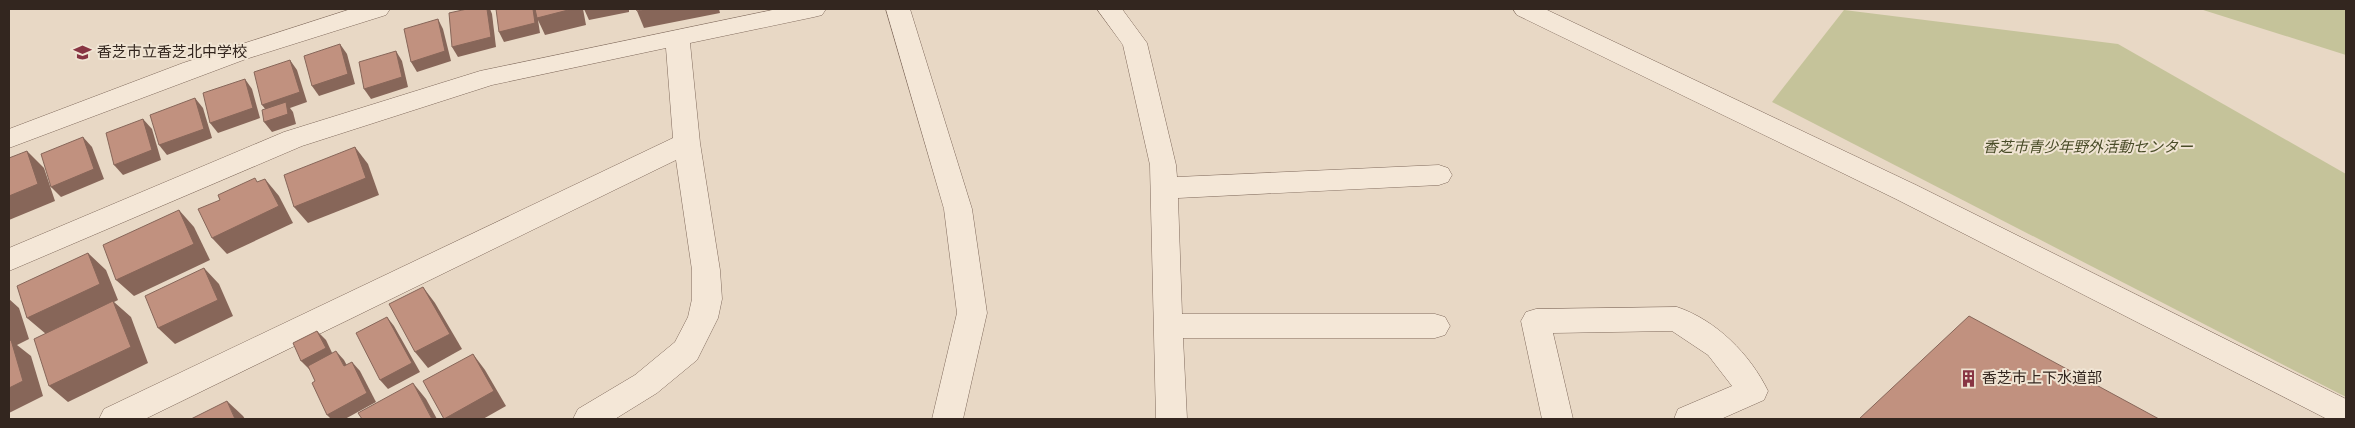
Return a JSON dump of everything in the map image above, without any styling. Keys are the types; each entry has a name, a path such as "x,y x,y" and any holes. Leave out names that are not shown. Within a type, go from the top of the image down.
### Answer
{"street":[{"path":"9,139 149,84 307,29 378,9"},
{"path":"9,260 293,139 489,77 814,9"},
{"path":"898,9 958,209 972,313 948,419"},
{"path":"1109,9 1135,43 1163,165 1171,419"},
{"path":"1525,9 1915,197 2346,414"},
{"path":"589,419 646,384 686,351 703,318 707,299 706,270 687,143 677,37"},
{"path":"116,419 687,143"},
{"path":"1164,188 1439,175"},
{"path":"1557,419 1536,321 1677,320 1719,346 1753,391 1689,419"},
{"path":"1168,326 1435,326"}],"green space":[{"path":"2200,9 2346,9 2346,55"},
{"name":"香芝市青少年野外活動センター","path":"1844,10 2118,44 2346,174 2346,397 1772,102"}],"building":[{"path":"467,9 487,9 491,37 452,47 449,13"},
{"path":"496,9 533,9 535,23 499,32"},
{"path":"535,9 572,9 537,18"},
{"path":"438,19 445,51 411,62 404,29"},
{"path":"340,44 348,74 312,86 304,56"},
{"path":"396,51 402,77 364,89 359,62"},
{"path":"290,60 300,92 262,105 254,72"},
{"path":"245,79 253,108 210,123 203,93"},
{"path":"195,98 204,129 159,145 150,115"},
{"path":"286,102 288,114 264,122 262,110"},
{"path":"143,119 152,150 114,165 106,133"},
{"path":"83,137 94,169 51,187 41,154"},
{"path":"355,147 366,178 294,207 284,175"},
{"path":"27,151 38,184 9,196 9,158"},
{"path":"255,178 257,182 265,179 279,206 212,238 198,209 220,200 218,195"},
{"path":"179,210 194,244 116,280 103,245"},
{"path":"88,253 100,284 27,318 17,286"},
{"path":"204,268 218,300 158,328 145,296"},
{"path":"423,287 450,334 415,352 389,304"},
{"path":"113,301 131,347 49,386 34,339"},
{"name":"香芝市上下水道部","path":"1969,316 2159,419 1859,419"},
{"path":"387,317 412,363 380,380 356,333"},
{"path":"317,331 326,348 301,361 293,343"},
{"path":"11,340 23,381 9,388 9,341"},
{"path":"336,351 344,366 352,362 367,393 327,415 312,383 315,381 308,366"},
{"path":"473,354 494,391 444,419 423,381"},
{"path":"413,383 432,419 362,419 358,413"},
{"path":"227,401 235,419 191,419"}],"place":[{"name":"香芝市立香芝北中学校","path":"83,52"},
{"name":"香芝市上下水道部","path":"1968,378"}]}
